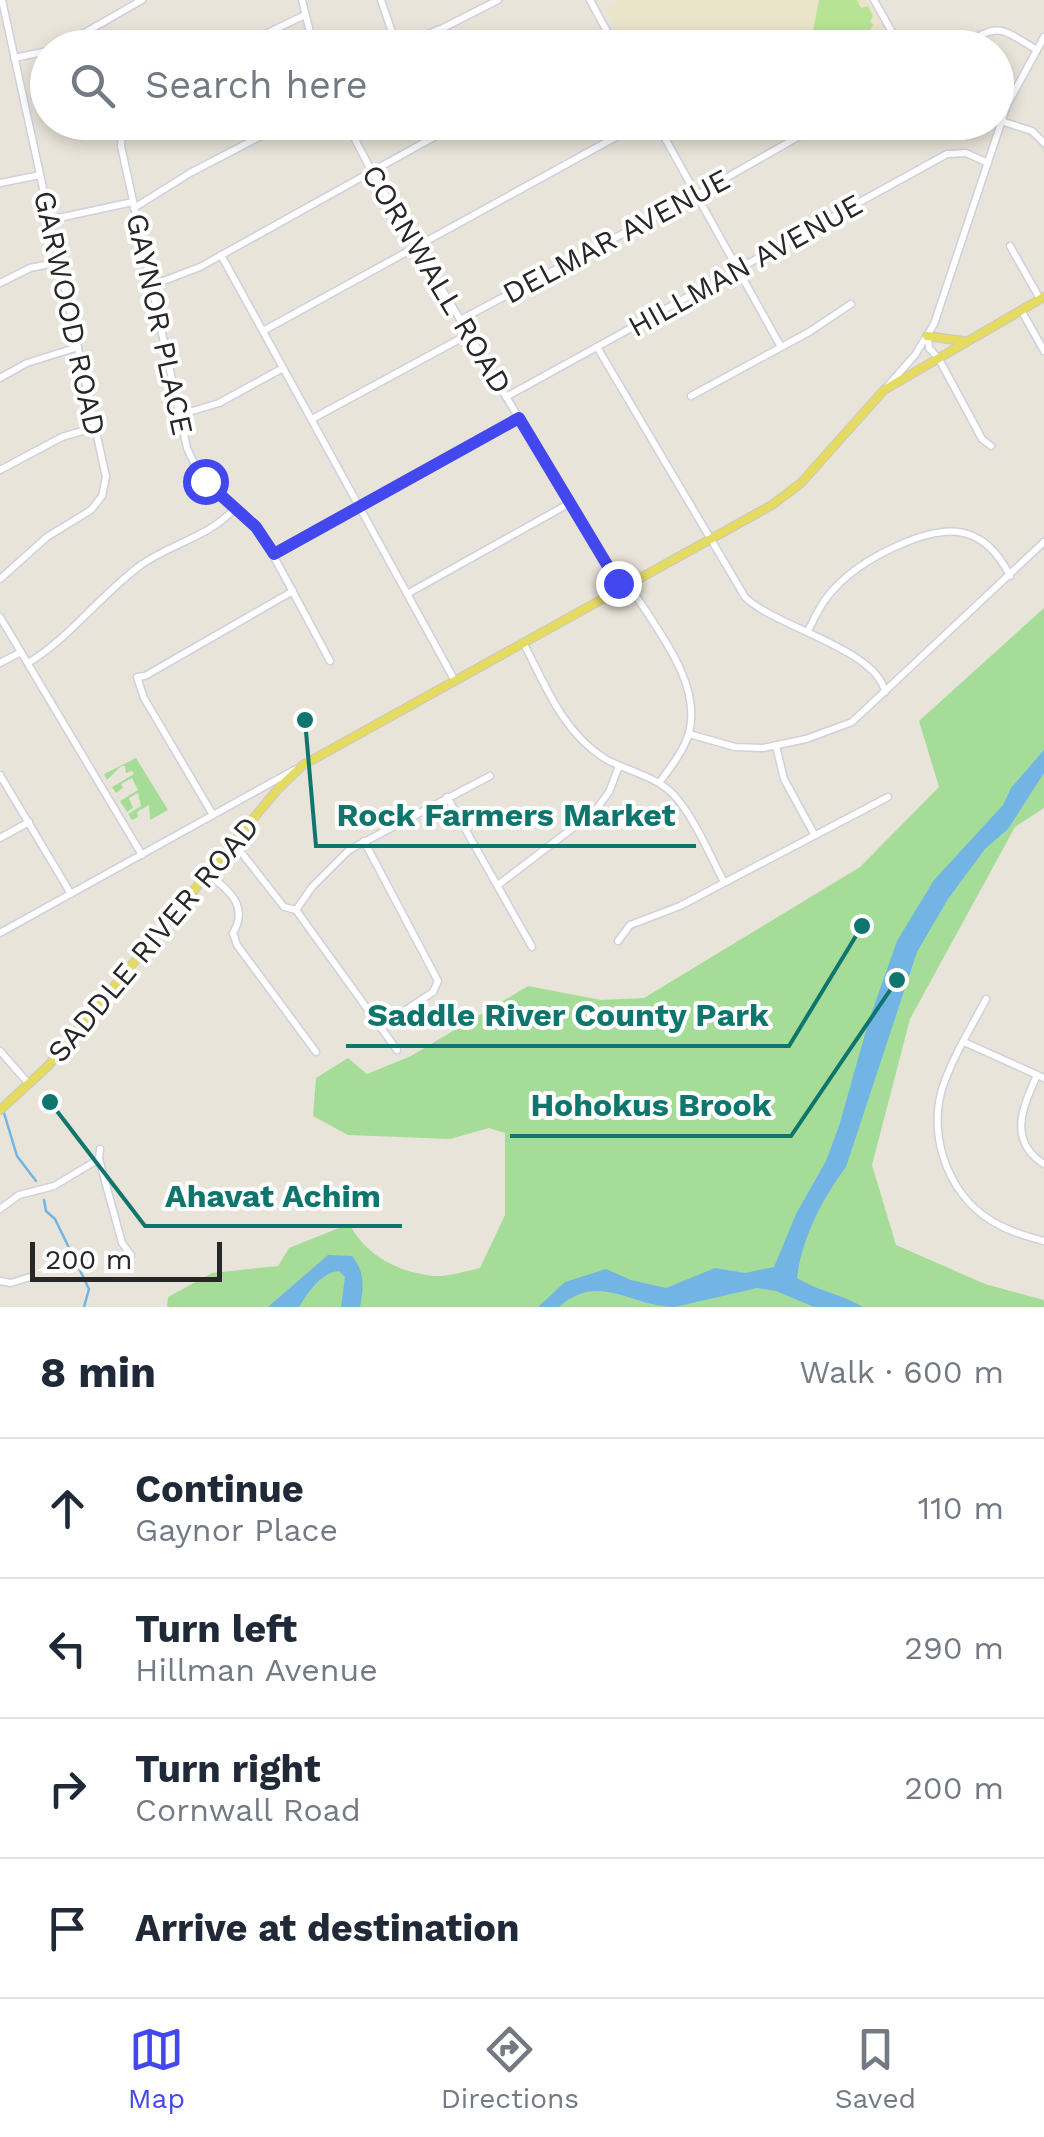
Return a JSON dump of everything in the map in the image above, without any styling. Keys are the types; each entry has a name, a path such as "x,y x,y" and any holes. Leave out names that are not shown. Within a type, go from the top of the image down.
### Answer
{"main road":[{"name":"SADDLE RIVER ROAD","path":"2,1108 48,1066 277,790 303,765 788,494 884,390 1042,298"},
{"path":"928,336 954,342 968,340"}],"street":[{"name":"GARWOOD ROAD","path":"2,0 30,130"},
{"path":"87,30 130,3 142,0"},
{"path":"302,0 309,30"},
{"path":"381,0 391,30"},
{"path":"433,30 498,0"},
{"path":"590,0 606,30"},
{"path":"874,0 891,30"},
{"path":"275,30 305,16"},
{"path":"1014,37 1037,50"},
{"path":"1014,96 1044,37"},
{"path":"14,58 30,55"},
{"path":"1014,124 1032,131 1044,143"},
{"name":"GARWOOD ROAD","path":"0,578 47,537 92,510 102,496 106,477 32,140"},
{"name":"GAYNOR PLACE","path":"121,140 187,448 198,471 256,527 330,661"},
{"path":"50,220 133,205 253,140"},
{"name":"CORNWALL ROAD","path":"355,140 570,503 688,685 692,708 689,734"},
{"path":"150,286 222,255 429,140"},
{"path":"263,331 610,140"},
{"path":"666,140 781,347"},
{"name":"DELMAR AVENUE","path":"460,320 792,140"},
{"path":"884,390 928,336 995,140"},
{"name":"HILLMAN AVENUE","path":"506,397 946,154 966,153 988,163"},
{"path":"0,182 40,175"},
{"path":"1010,246 1042,298"},
{"path":"222,255 455,682"},
{"path":"0,283 30,268 58,262"},
{"path":"691,396 851,304"},
{"path":"1021,310 1044,351"},
{"path":"312,420 468,334"},
{"path":"928,336 937,343 939,359 982,439 991,446"},
{"path":"0,378 27,364 78,347"},
{"path":"596,347 738,588 752,604 870,668 884,684 885,692"},
{"path":"179,415 218,403 283,368"},
{"path":"274,554 519,418"},
{"path":"0,470 62,437 96,427"},
{"path":"407,594 570,503"},
{"path":"28,663 53,648 100,600 143,564 214,529 234,509"},
{"path":"808,631 830,593 856,569 927,532 953,530 973,536 1010,576"},
{"path":"659,783 689,734 735,747 776,746 852,722 1044,542"},
{"path":"213,815 144,698 137,677 293,591"},
{"path":"0,617 142,855"},
{"path":"524,644 567,723 584,743 619,766 659,783 681,804 724,882"},
{"path":"0,663 21,652"},
{"path":"776,746 784,780 814,834"},
{"path":"0,933 303,765"},
{"path":"498,885 595,811 609,792 619,766"},
{"path":"0,775 71,894"},
{"path":"296,910 338,859 364,840 490,776"},
{"path":"447,796 532,947"},
{"path":"618,941 630,925 680,906 888,798"},
{"path":"0,838 29,822"},
{"path":"364,840 438,982 433,992 380,1027"},
{"path":"234,843 284,907 296,910 396,1050"},
{"path":"208,874 230,891 238,906 239,923 234,934 237,945 316,1052"},
{"path":"986,999 940,1097 938,1123 944,1159 955,1183 980,1212 1000,1226 1044,1241"},
{"path":"964,1042 1041,1076 1023,1106 1020,1128 1028,1151 1044,1164"},
{"path":"0,1052 29,1084"},
{"path":"100,1149 98,1159 122,1243 131,1256"},
{"path":"0,1209 19,1195 54,1186 98,1159"},
{"path":"0,1281 11,1283 30,1277"}],"shaded area":[{"path":"618,0 867,0 885,30 617,30 605,9"}],"green space":[{"path":"819,0 857,0 861,8 868,6 873,16 870,30 813,30"},
{"path":"1044,608 1044,808 1015,827 910,1019 872,1165 896,1245 985,1284 1044,1300 1044,1307 167,1307 168,1297 212,1273 278,1266 289,1248 349,1224 374,1253 407,1270 439,1276 480,1268 505,1215 505,1133 489,1128 450,1139 348,1135 313,1116 316,1078 348,1058 367,1074 411,1056 528,986 601,1000 644,998 860,867 939,787 919,721"},
{"path":"136,758 168,810 150,820 149,805 132,820 128,814 141,806 138,793 129,798 133,808 127,812 120,801 138,790 132,778 121,784 123,788 116,793 112,787 134,774 132,771 126,773 125,766 121,766 107,780 104,774"}],"water":[{"path":"1044,750 1044,773 1008,829 985,849 948,899 917,952 846,1167 821,1206 803,1248 797,1278 863,1307 814,1307 776,1291 757,1288 675,1307 602,1291 574,1297 559,1307 538,1307 565,1282 606,1269 666,1288 715,1268 745,1273 774,1267 796,1214 826,1161 897,941 934,880 1003,805 1011,788"},
{"path":"328,1255 352,1256 356,1262 362,1280 360,1307 341,1307 345,1277 339,1271 320,1280 299,1307 268,1307"}],"waterway":[{"path":"4,1113 17,1156 36,1181"},
{"path":"44,1200 46,1211 55,1219 89,1289 84,1307"}],"place":[{"name":"Rock Farmers Market","path":"305,720"},
{"name":"Saddle River County Park","path":"862,926"},
{"name":"Hohokus Brook","path":"897,980"},
{"name":"Ahavat Achim","path":"50,1102"}],"route":[{"path":"205,481 256,527 274,554 519,418 618,583"}]}
